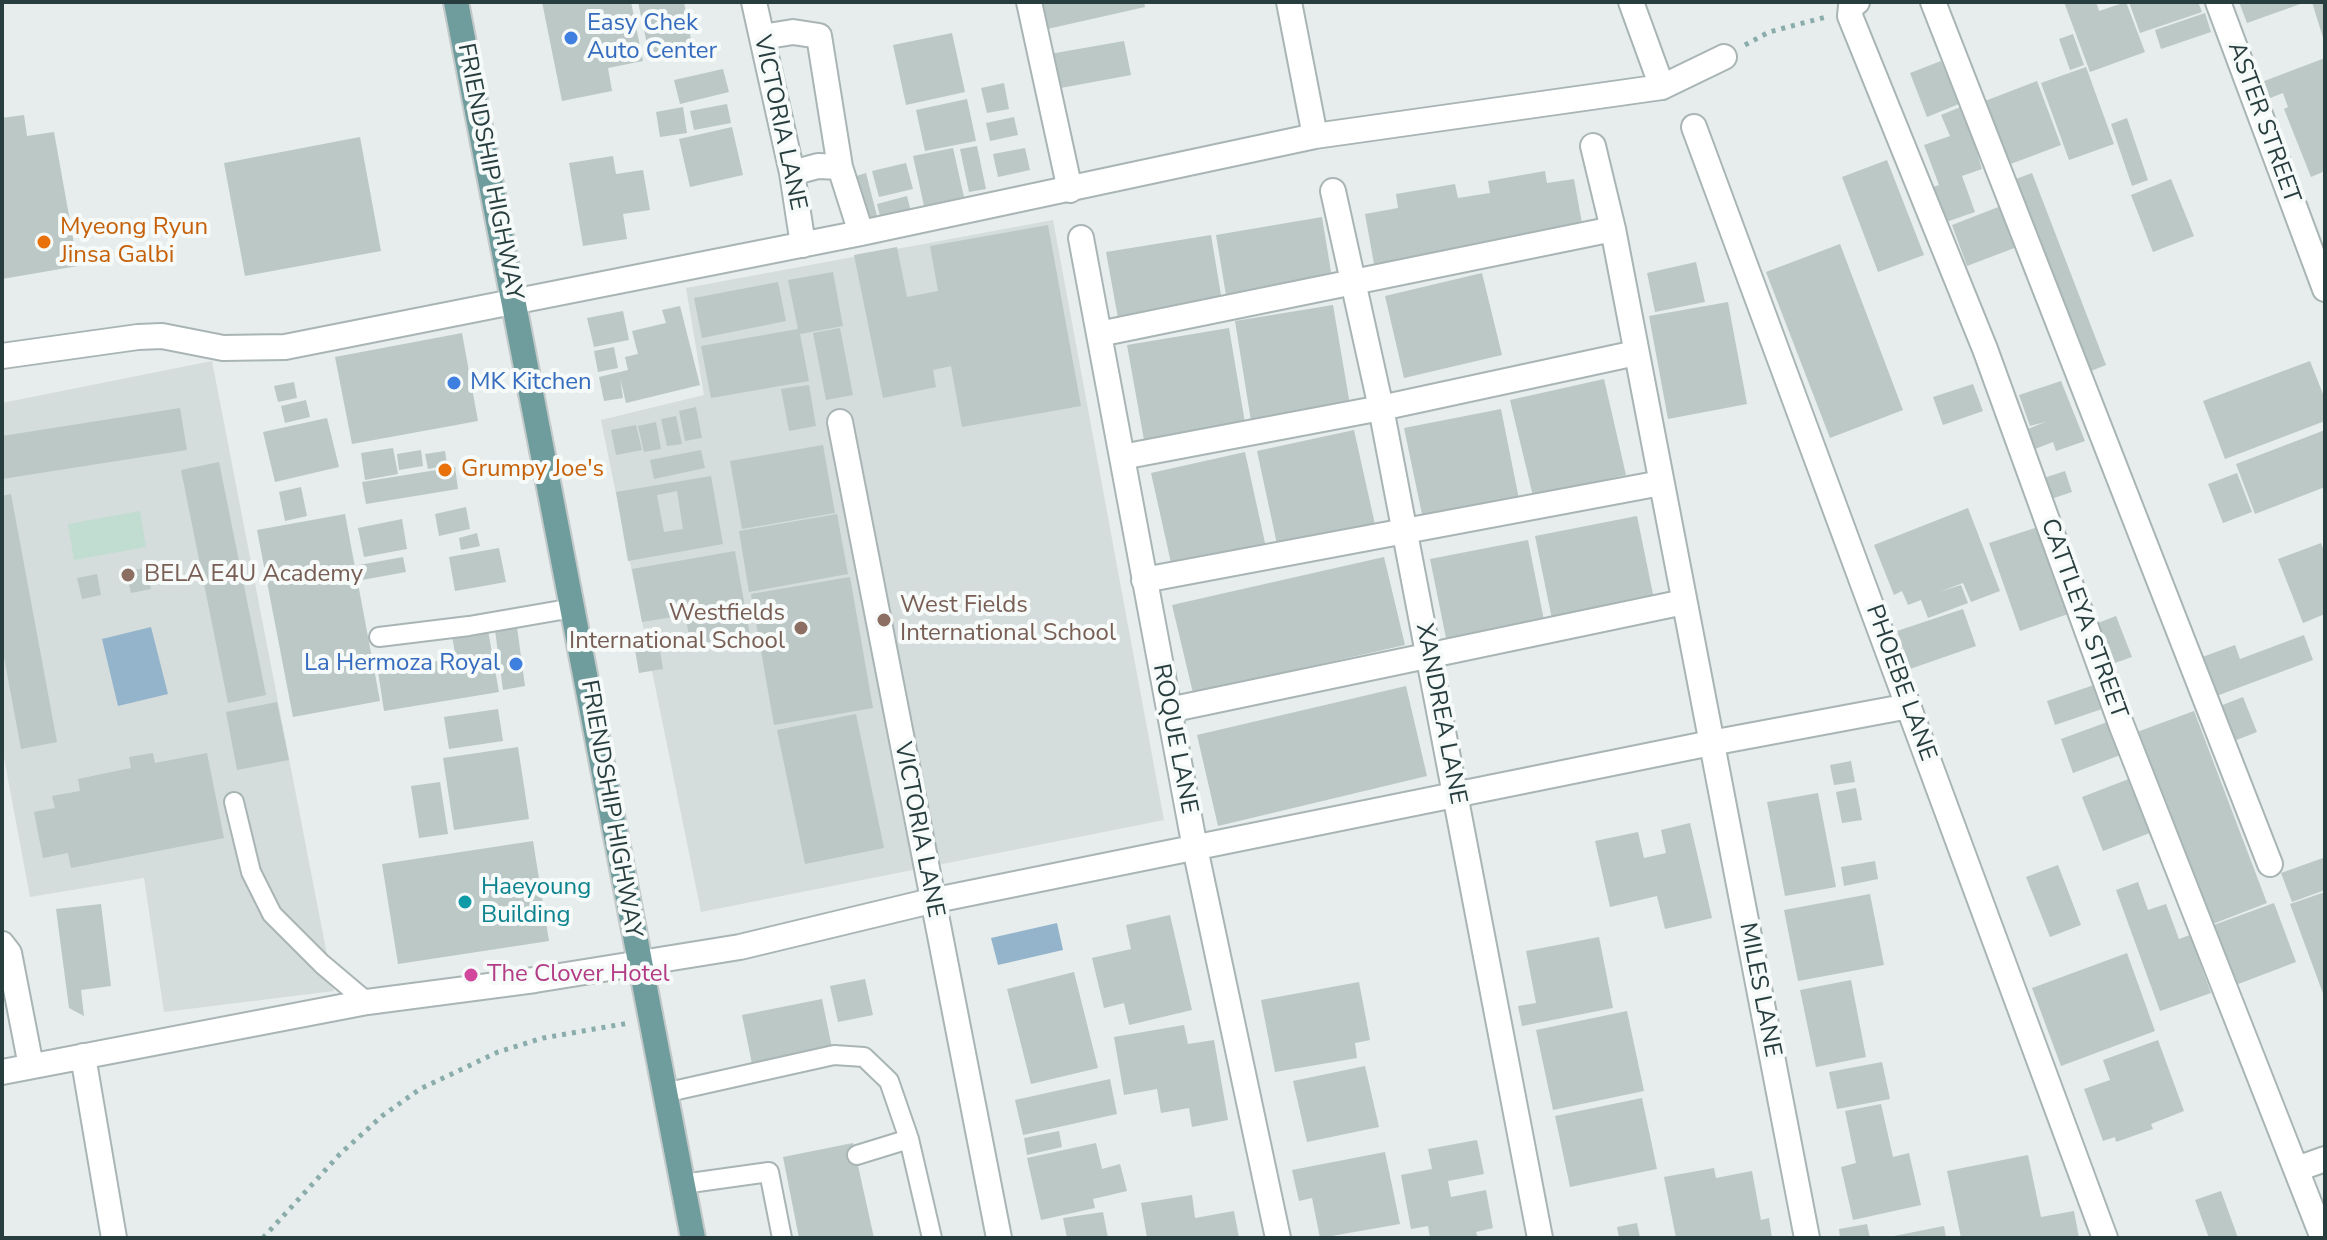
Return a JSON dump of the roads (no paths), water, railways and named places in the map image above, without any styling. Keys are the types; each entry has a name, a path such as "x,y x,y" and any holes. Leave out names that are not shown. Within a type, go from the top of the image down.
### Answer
{"main road":[{"name":"FRIENDSHIP HIGHWAY","path":"456,2 638,964 693,1238"}],"street":[{"name":"VICTORIA LANE","path":"754,2 792,173 803,245"},
{"path":"1029,2 1070,190"},
{"path":"1289,2 1315,136"},
{"path":"1631,2 1662,87"},
{"path":"1933,2 2270,864"},
{"name":"ASTER STREET","path":"2218,2 2325,289"},
{"name":"CATTLEYA STREET","path":"1853,6 1985,349 2121,724 2323,1238"},
{"path":"762,37 793,32 819,36 840,167 861,233"},
{"path":"2,356 138,337 260,350 803,245 1315,136 1662,87 1724,57"},
{"name":"PHOEBE LANE","path":"1694,127 2105,1238"},
{"name":"MILES LANE","path":"1593,146 1613,229 1807,1238"},
{"path":"792,173 818,166 840,167"},
{"name":"XANDREA LANE","path":"1333,191 1381,408 1540,1238"},
{"path":"1099,334 1613,229"},
{"name":"ROQUE LANE","path":"1081,238 1195,848 1278,1238"},
{"path":"1122,457 1381,408 1636,353"},
{"name":"VICTORIA LANE","path":"840,422 999,1238"},
{"path":"1144,580 1661,483"},
{"path":"1169,710 1684,602"},
{"path":"2,1072 367,1002 740,947 931,901 1711,743 1909,706"},
{"path":"2,944 9,953 31,1066"},
{"path":"83,1056 114,1238"},
{"path":"2297,1169 2325,1159"}],"lane":[{"path":"379,637 469,626 573,608"},
{"path":"234,802 251,872 272,914 322,964 367,1002"},
{"path":"664,1093 834,1055 864,1057 889,1081 909,1139 932,1238"},
{"path":"857,1155 909,1139"},
{"path":"683,1184 777,1171 782,1238"}],"water":[{"path":"151,627 168,694 118,706 102,639"},
{"path":"1057,923 1063,950 998,965 991,938"}],"place":[{"name":"Easy Chek Auto Center","path":"571,38"},
{"name":"Myeong Ryun Jinsa Galbi","path":"44,242"},
{"name":"MK Kitchen","path":"454,383"},
{"name":"Grumpy Joe's","path":"445,470"},
{"name":"BELA E4U Academy","path":"128,575"},
{"name":"West Fields International School","path":"884,620"},
{"name":"Westfields International School","path":"801,628"},
{"name":"La Hermoza Royal","path":"516,664"},
{"name":"Haeyoung Building","path":"465,902"},
{"name":"The Clover Hotel","path":"471,975"}]}
